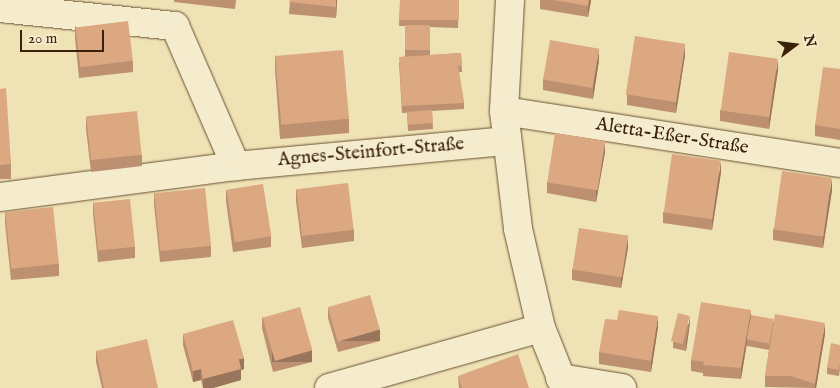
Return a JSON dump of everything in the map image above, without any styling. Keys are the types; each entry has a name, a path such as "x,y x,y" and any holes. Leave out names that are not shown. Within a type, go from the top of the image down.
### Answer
{"street":[{"path":"510,0 504,111 518,230 541,328 563,383 622,388"},
{"path":"0,8 175,26 236,166"},
{"name":"Aletta-Eßer-Straße","path":"504,111 840,163"},
{"name":"Agnes-Steinfort-Straße","path":"0,197 236,166 507,141"},
{"path":"329,388 541,328"}],"building":[{"path":"290,0 336,0 336,7 289,2"},
{"path":"400,0 459,0 459,20 400,20"},
{"path":"553,0 589,0 588,6"},
{"path":"128,21 133,61 80,67 75,27"},
{"path":"405,25 430,25 430,50 405,50"},
{"path":"635,36 685,44 676,102 626,94"},
{"path":"550,40 599,49 592,88 543,79"},
{"path":"343,50 349,119 281,125 275,56"},
{"path":"729,52 778,59 769,117 721,110"},
{"path":"461,53 462,66 458,66 464,103 402,106 399,57"},
{"path":"823,67 840,69 840,129 815,125"},
{"path":"6,88 11,164 0,165 0,89"},
{"path":"432,110 433,123 408,125 407,112"},
{"path":"137,111 142,155 91,160 86,116"},
{"path":"555,133 605,141 598,190 547,182"},
{"path":"672,154 721,161 712,219 664,212"},
{"path":"782,171 832,178 823,236 774,229"},
{"path":"348,183 354,230 302,236 296,189"},
{"path":"263,184 271,236 235,242 226,190"},
{"path":"205,188 211,246 160,251 154,193"},
{"path":"130,199 135,247 98,251 93,203"},
{"path":"53,207 59,264 11,269 5,212"},
{"path":"579,228 628,236 622,277 572,269"},
{"path":"370,295 380,330 338,342 328,307"},
{"path":"701,302 751,310 741,368 703,365 704,362 691,360"},
{"path":"300,307 312,350 275,361 263,318"},
{"path":"619,310 658,316 651,361 599,352 605,319 617,320"},
{"path":"678,313 690,316 683,344 671,341"},
{"path":"775,314 825,323 815,384 791,376 765,376"},
{"path":"751,315 774,319 769,344 747,340"},
{"path":"233,320 244,358 239,359 241,369 203,379 201,369 193,371 183,334"},
{"path":"147,339 158,388 104,388 96,351"},
{"path":"831,343 840,345 839,370 827,368"},
{"path":"518,354 529,388 462,388 458,376"}]}
